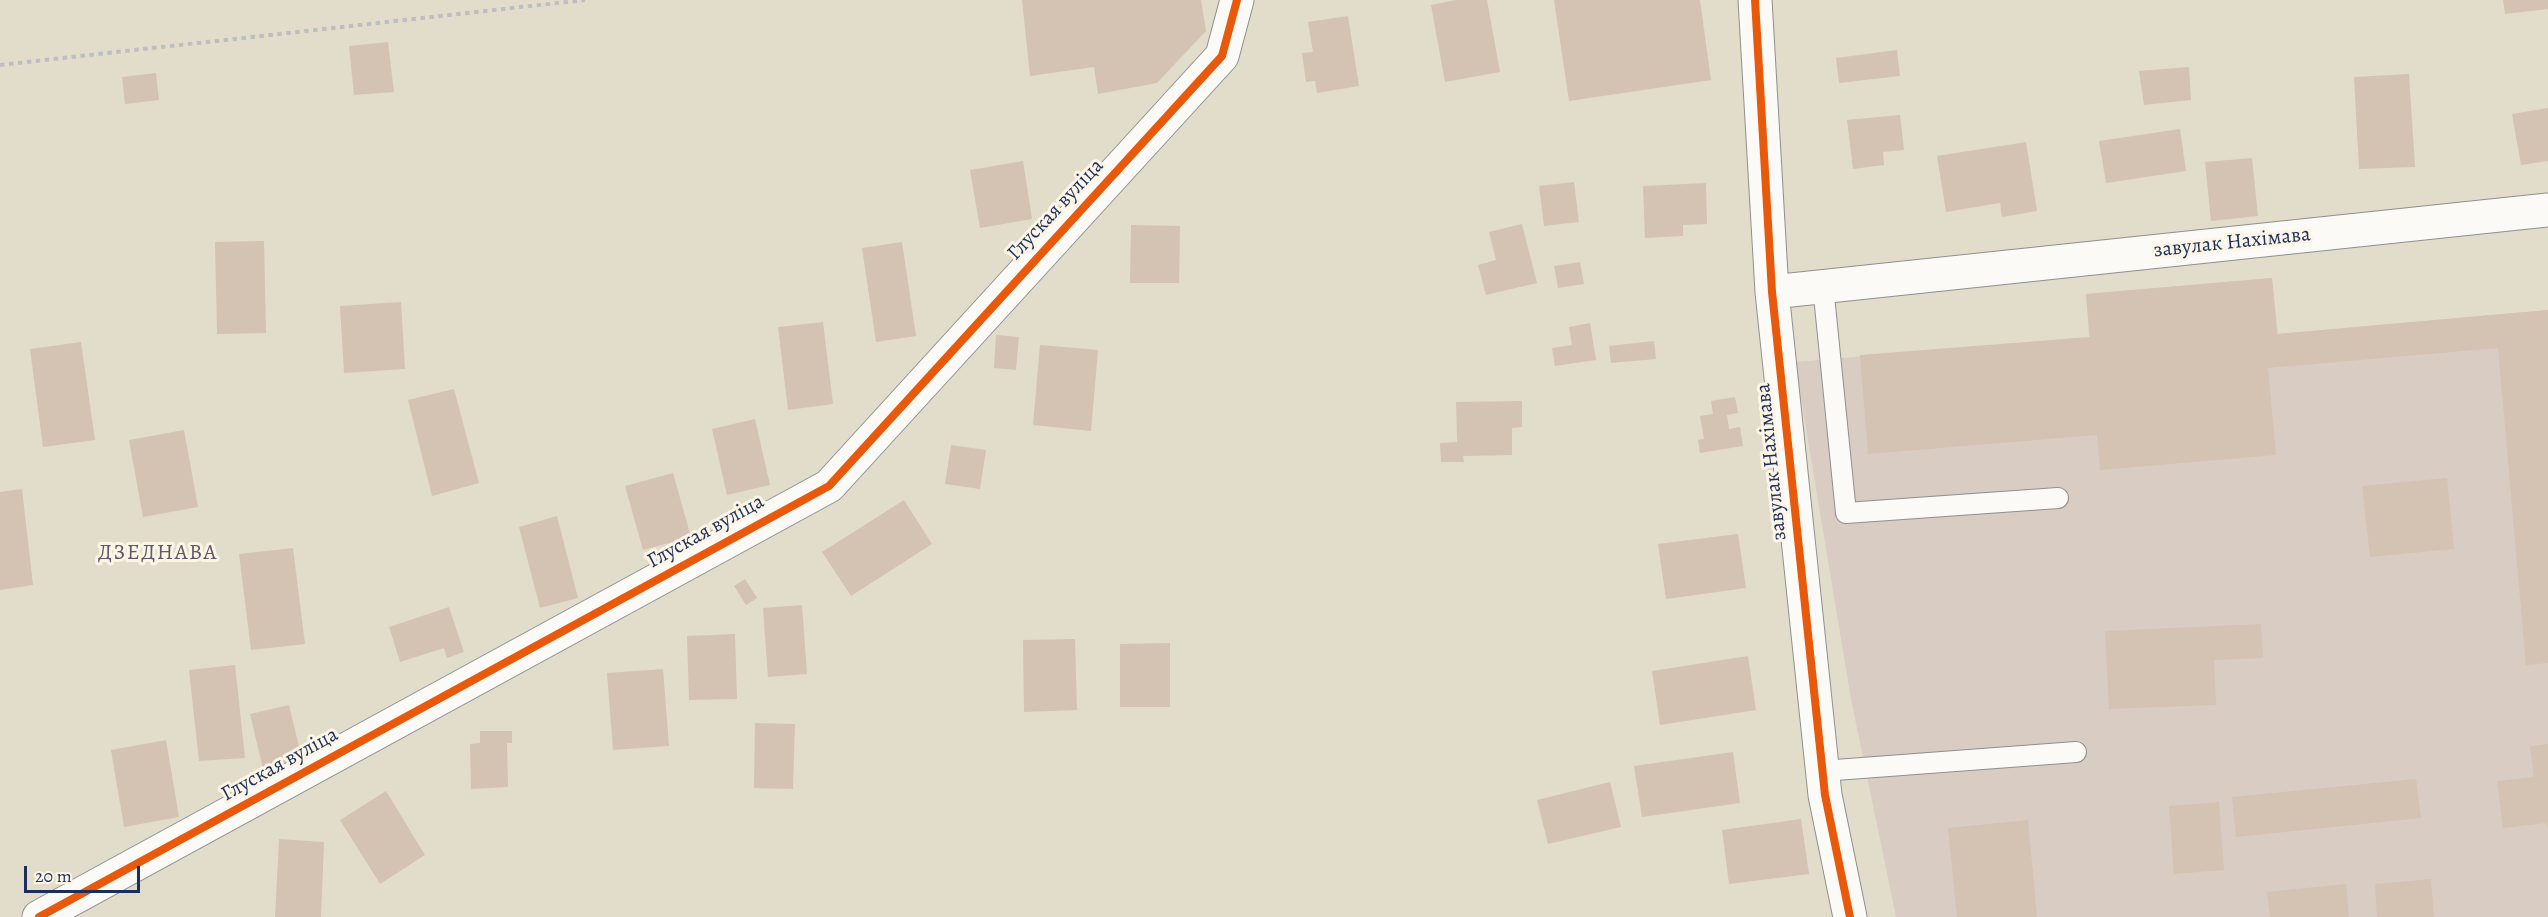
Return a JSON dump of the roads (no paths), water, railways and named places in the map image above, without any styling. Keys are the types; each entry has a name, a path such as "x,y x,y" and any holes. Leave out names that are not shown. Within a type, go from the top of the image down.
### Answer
{"street":[{"name":"Глуская вуліца","path":"39,917 829,486 1222,56 1238,0"},
{"name":"завулак Нахімава","path":"1755,0 1772,292 1822,771 1850,917"},
{"name":"завулак Нахімава","path":"1772,292 2548,210"}],"lane":[{"path":"1823,286 1846,513 2058,498"},
{"path":"1822,771 2076,752"}],"district":[{"name":"ДЗЕДНАВА","path":"158,554"}]}
